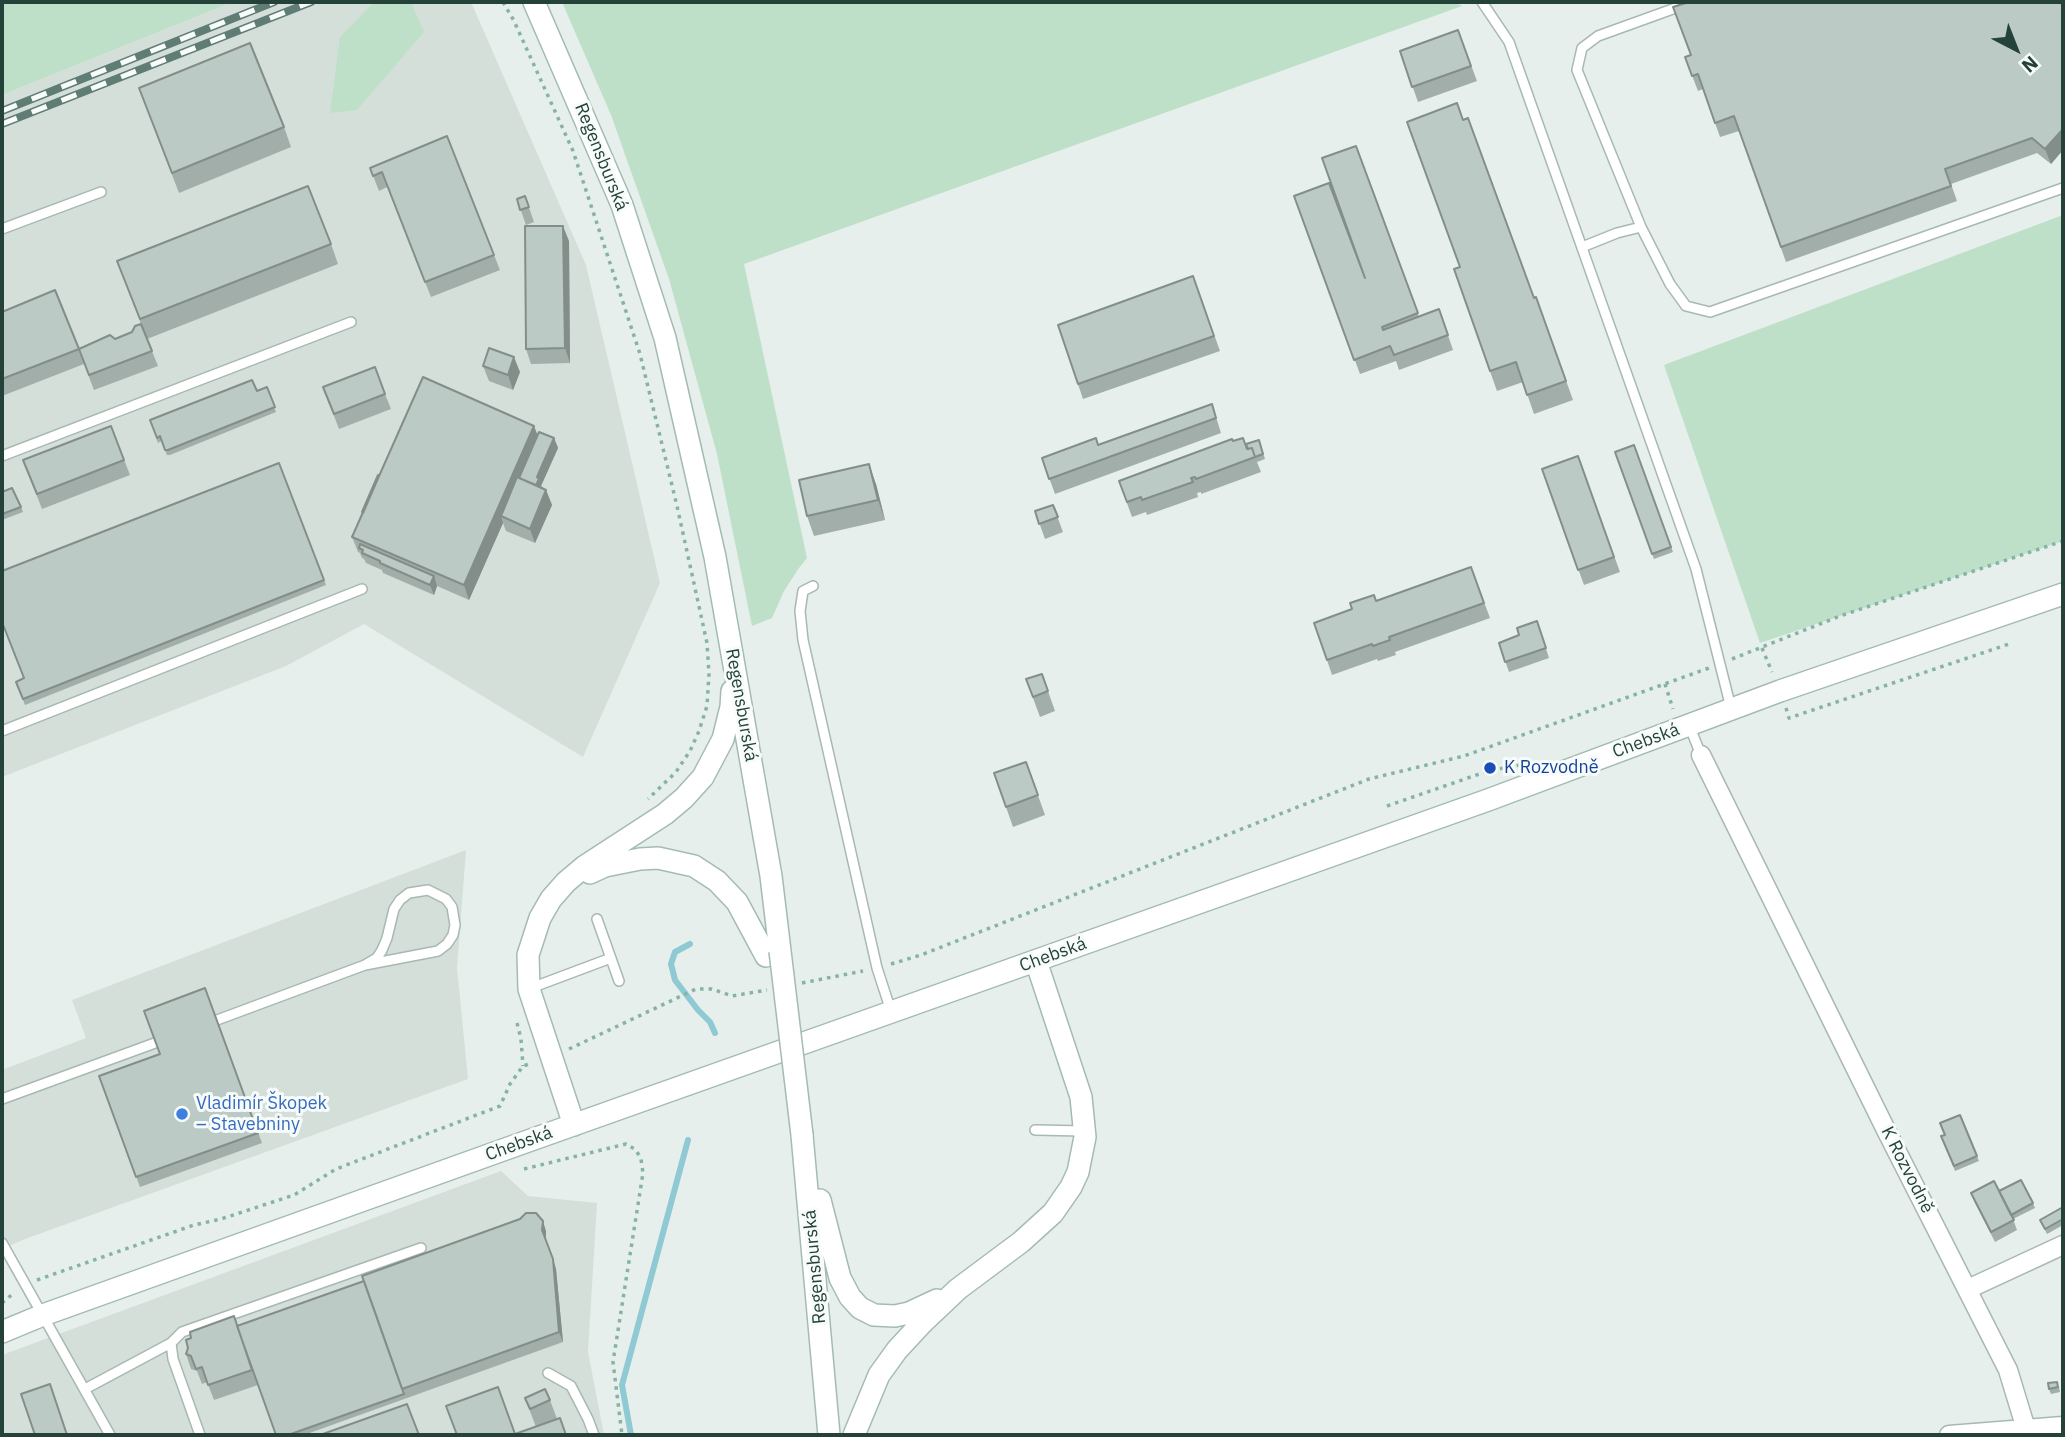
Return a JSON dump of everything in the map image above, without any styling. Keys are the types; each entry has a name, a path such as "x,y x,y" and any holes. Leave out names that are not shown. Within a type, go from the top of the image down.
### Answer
{"main road":[{"name":"Regensburská","path":"534,2 622,205 665,338 715,557 771,876 773,954 786,1004 802,1135 809,1170 830,1435"},
{"name":"Chebská","path":"2,1332 43,1315 1475,804 1682,719 1731,709 2063,594"},
{"path":"574,1125 529,989 528,955 540,919 551,899 566,882 585,866 665,814 703,777 723,739 732,707 728,630"},
{"path":"551,899 569,885 605,866 640,859 673,860 694,866 717,881 737,902 773,954"},
{"path":"854,1435 872,1390 888,1362 909,1336 958,1290 1021,1242 1053,1213 1078,1172 1085,1131 1078,1083 1036,961"},
{"path":"809,1170 840,1278 850,1297 860,1308 874,1315 895,1316 921,1308 958,1290"}],"street":[{"name":"K Rozvodně","path":"1701,755 2008,1370 2026,1429"},
{"path":"1968,1289 2063,1245"},
{"path":"1949,1435 2063,1426"}],"lane":[{"path":"1484,2 1509,42 1696,569 1731,709"},
{"path":"1692,2 1598,36 1582,48 1577,70 1641,227 1670,284 1686,306 1710,312 2063,188"},
{"path":"2,229 101,192"},
{"path":"1582,247 1641,227"},
{"path":"2,456 351,322"},
{"path":"813,586 803,591 800,611 803,640 877,968 891,1013"},
{"path":"2,731 362,589"},
{"name":"K Rozvodně","path":"1682,719 1701,755"},
{"path":"217,1020 365,965 438,951 453,935 455,925 452,906 446,899 428,890 409,893 394,909 382,950 377,958 365,965"},
{"path":"597,919 619,981"},
{"path":"529,989 611,958"},
{"path":"2,1100 155,1042"},
{"path":"1035,1130 1085,1131"},
{"path":"2,1243 110,1435"},
{"path":"85,1389 171,1343 182,1332 421,1248"},
{"path":"171,1343 173,1359 200,1435"},
{"path":"548,1373 571,1386 594,1435"}],"path":[{"path":"503,2 573,151 640,354 707,643 707,706 699,731 676,772 645,802"},
{"path":"795,985 877,968 921,955 1369,779 1464,756 1719,665 1840,616 2063,541"},
{"path":"1665,684 1682,719"},
{"path":"1387,806 1488,771 1527,764"},
{"path":"26,1284 194,1225 294,1195 336,1169 500,1106 510,1084 523,1066 552,1056 696,989 704,988 732,996 768,990"},
{"path":"515,1018 521,1039 523,1066"},
{"path":"524,1168 626,1144 636,1150 641,1159 643,1173 613,1362 622,1435"}],"shaded area":[{"path":"233,2 471,2 586,265 660,583 583,757 364,624 286,666 2,777 2,95"},
{"path":"466,850 457,968 468,1079 2,1249 2,1070 86,1038 72,1000"},
{"path":"501,1171 528,1196 597,1203 588,1352 604,1435 2,1435 2,1355"}],"green space":[{"path":"2,2 233,2 2,95"},
{"path":"374,2 411,2 424,32 357,110 330,113 340,37"},
{"path":"562,2 1455,2 1462,6 744,264 807,558 784,591 772,618 752,626 717,454 669,279 611,115"},
{"path":"2063,215 2063,541 1760,643 1664,365"}],"building":[{"path":"1689,2 2061,2 2063,129 2045,149 2032,138 1945,169 1951,186 1781,247 1734,116 1715,123 1698,74 1692,76 1685,57 1691,55 1673,7"},
{"path":"1458,30 1471,66 1412,87 1400,51"},
{"path":"250,43 284,127 172,173 139,88"},
{"path":"1457,103 1463,120 1468,118 1566,381 1527,395 1516,362 1490,371 1454,269 1460,267 1407,122"},
{"path":"447,136 494,255 425,282 382,172 373,176 370,168"},
{"path":"1356,146 1418,313 1382,327 1383,330 1439,309 1448,335 1394,355 1390,346 1354,360 1294,196 1329,183 1365,278 1322,158"},
{"path":"308,186 331,244 140,319 117,261"},
{"path":"525,196 529,207 520,210 517,199"},
{"path":"525,226 563,226 565,348 526,349"},
{"path":"1193,276 1214,336 1078,384 1058,325"},
{"path":"55,290 79,349 2,379 2,312"},
{"path":"141,324 152,351 89,375 79,349 110,335 115,339 132,332 135,326"},
{"path":"489,348 514,357 508,375 483,366"},
{"path":"375,367 385,394 334,414 323,387"},
{"path":"423,377 534,426 464,585 352,537"},
{"path":"252,380 257,391 267,387 275,407 165,450 150,420"},
{"path":"1212,404 1216,418 1049,479 1042,458 1096,438 1098,445"},
{"path":"111,426 124,460 37,494 23,460"},
{"path":"539,432 554,438 536,485 519,478"},
{"path":"1243,438 1247,449 1252,448 1255,457 1196,479 1191,478 1193,482 1142,500 1141,497 1127,502 1119,481 1232,439"},
{"path":"1259,440 1263,454 1255,457 1252,448 1248,449 1246,444"},
{"path":"1634,445 1671,547 1652,554 1615,452"},
{"path":"1578,456 1614,557 1578,570 1542,469"},
{"path":"279,463 324,580 23,699 16,682 24,678 2,622 2,571"},
{"path":"869,464 878,500 807,516 799,480"},
{"path":"379,476 363,513 362,512"},
{"path":"517,477 546,490 530,529 501,516"},
{"path":"12,488 21,507 2,514 2,492"},
{"path":"1053,505 1058,517 1039,524 1035,511"},
{"path":"360,544 434,576 430,585 362,553"},
{"path":"1471,567 1484,603 1389,637 1390,640 1327,660 1314,623 1352,609 1350,603 1374,595 1376,601"},
{"path":"1537,621 1546,648 1505,662 1499,643 1519,635 1517,628"},
{"path":"1042,674 1048,691 1033,697 1026,679"},
{"path":"1026,762 1038,795 1006,807 994,773"},
{"name":"Vladimír Škopek – Stavebniny","path":"205,988 258,1133 136,1177 99,1076 160,1054 144,1011"},
{"path":"1960,1115 1977,1156 1954,1166 1941,1136 1945,1135 1940,1123"},
{"path":"2021,1180 2033,1203 2011,1215 1999,1191"},
{"path":"1994,1181 2014,1220 1991,1232 1971,1193"},
{"path":"2063,1207 2063,1219 2045,1229 2040,1220"},
{"path":"526,1213 536,1213 543,1221 542,1230 553,1259 559,1332 402,1389 362,1276 520,1219"},
{"path":"364,1281 404,1394 288,1435 276,1435 237,1326"},
{"path":"234,1316 252,1370 208,1385 202,1367 196,1369 191,1356 186,1354 186,1340 191,1338 190,1332"},
{"path":"2057,1382 2058,1387 2049,1389 2048,1383"},
{"path":"50,1384 67,1435 35,1435 21,1394"},
{"path":"498,1387 515,1434 560,1418 566,1435 457,1435 446,1406"},
{"path":"545,1389 550,1400 530,1409 525,1398"},
{"path":"407,1404 419,1435 320,1435"}],"waterway":[{"path":"690,944 675,952 671,964 675,980 710,1022 715,1033"},
{"path":"631,1435 622,1385 688,1140"}],"railway":[{"path":"2,111 274,2"},
{"path":"2,124 311,2"}],"place":[{"name":"K Rozvodně","path":"1490,768"},
{"name":"Vladimír Škopek – Stavebniny","path":"182,1114"}]}
